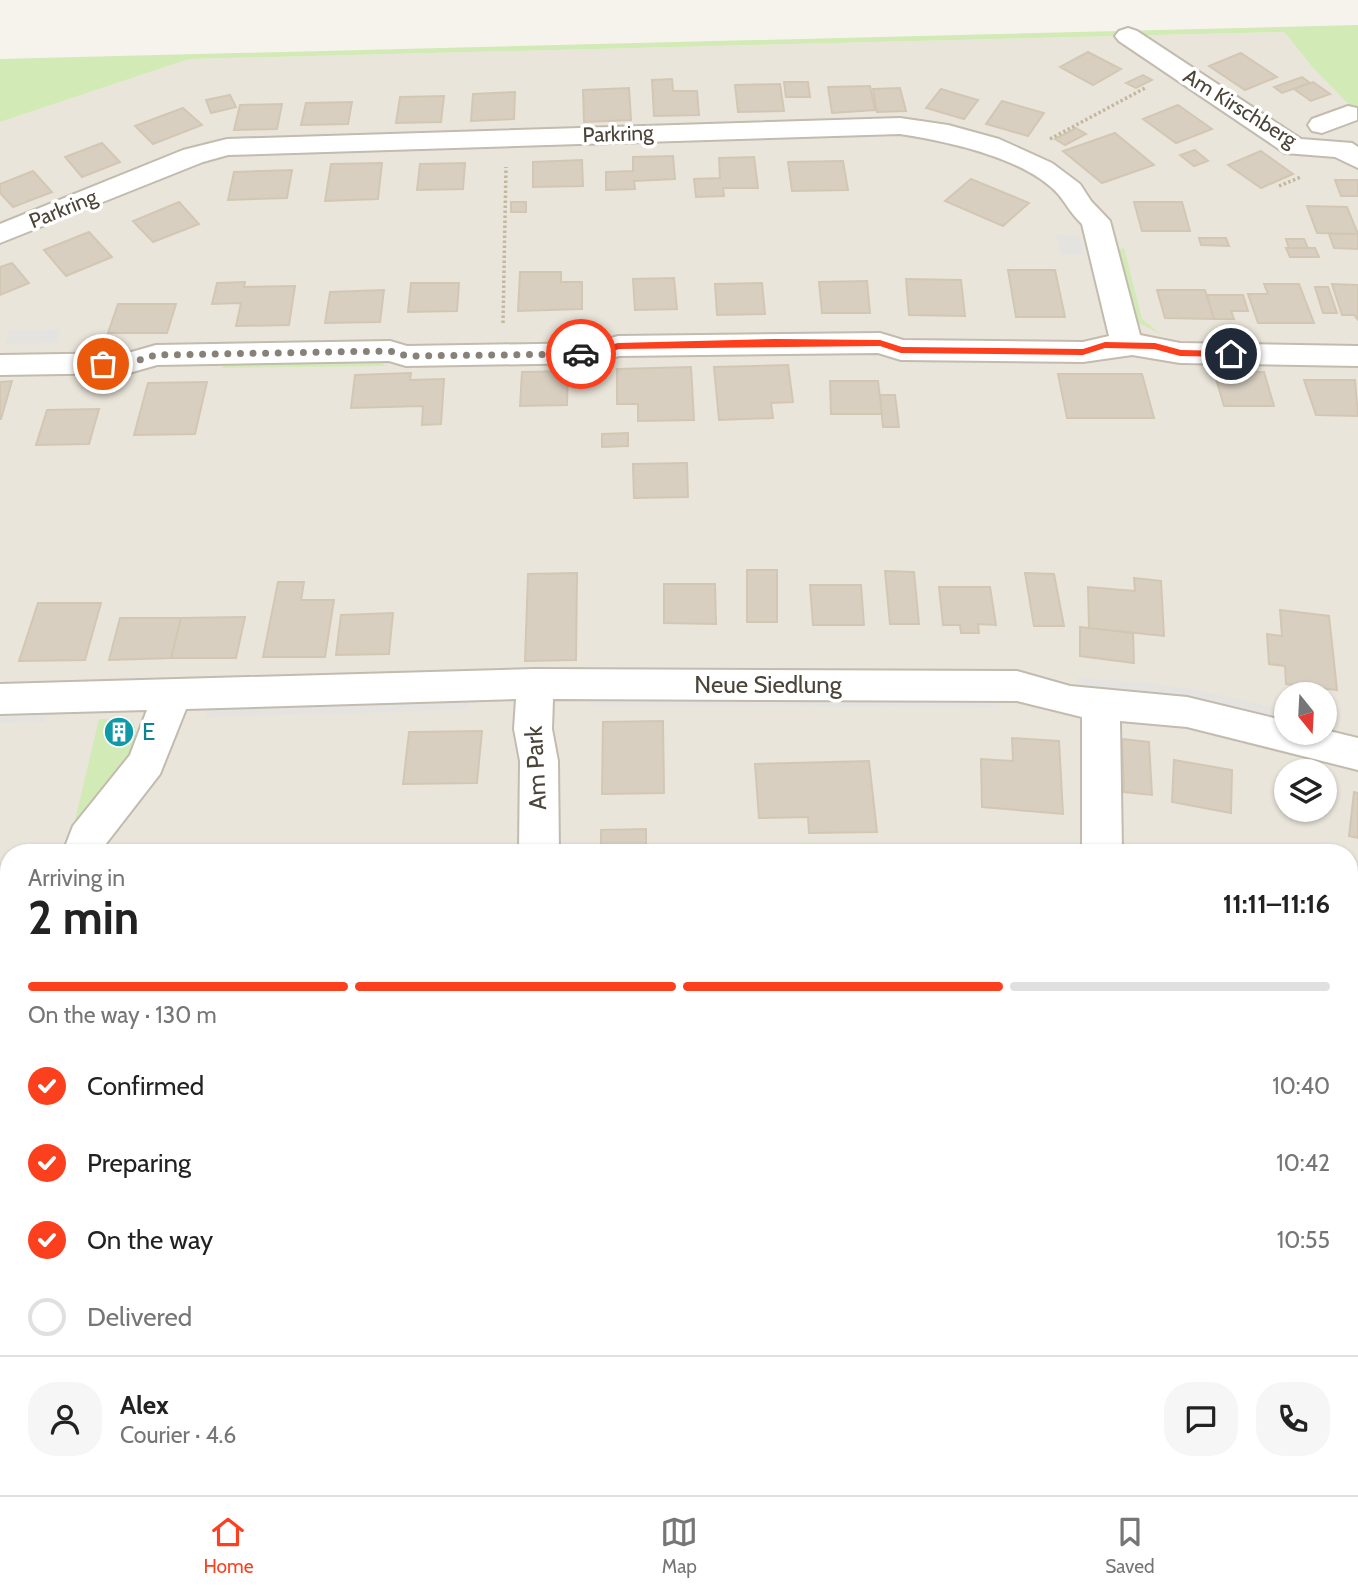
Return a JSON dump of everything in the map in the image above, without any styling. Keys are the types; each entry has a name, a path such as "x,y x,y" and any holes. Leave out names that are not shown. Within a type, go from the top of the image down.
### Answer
{"street":[{"name":"Am Kirschberg","path":"1128,36 1295,146 1342,149 1358,160"},
{"path":"1270,130 1322,125 1348,114"},
{"path":"1322,125 1358,152"},
{"name":"Parkring","path":"0,234 193,156 252,144 900,127 948,133 1016,156 1055,178 1070,190 1079,206 1096,221 1127,345"},
{"path":"0,365 129,363 156,355 390,351 407,356 595,354 618,346 775,342 880,343 901,350 1083,352 1105,345 1127,345 1155,346 1180,353 1358,356"},
{"name":"Neue Siedlung","path":"0,699 171,697 535,684 1017,686 1070,701 1187,712 1358,754"},
{"name":"Am Park","path":"535,684 533,729 539,761 539,844"},
{"path":"85,844 87,838 146,763 171,697"},
{"path":"1101,702 1102,844"}],"path":[{"path":"1016,156 1179,71"},
{"path":"502,324 506,164"}],"shaded area":[{"path":"1284,32 1314,69 1358,114 1358,844 0,844 0,122 189,59"},
{"path":"1056,235 1080,236 1085,255 1060,255"},
{"path":"61,329 57,343 5,344 10,330"},
{"path":"1077,678 1142,682 1193,689 1274,707 1274,721 1193,702 1079,691"},
{"path":"589,693 997,696 999,708 590,705"},
{"path":"469,699 468,710 206,717 208,706"},
{"path":"49,708 45,722 0,723 0,710"}],"green space":[{"path":"1358,25 1358,114 1314,69 1284,32 189,59 0,122 0,59"},
{"path":"1124,248 1142,319 1161,334 1136,322 1116,250"},
{"path":"377,360 386,366 220,368 233,362"},
{"path":"99,719 113,719 108,744 126,743 131,720 136,730 133,744 115,778 71,837"}],"building":[{"path":"1088,52 1121,69 1093,85 1060,67"},
{"path":"1241,53 1277,77 1245,90 1209,66"},
{"path":"1143,75 1152,80 1136,88 1126,83"},
{"path":"1302,77 1310,83 1282,93 1274,87"},
{"path":"672,79 673,91 697,91 699,115 654,116 652,80"},
{"path":"784,82 808,82 810,97 786,97"},
{"path":"1313,82 1330,94 1311,101 1294,89"},
{"path":"780,84 784,111 738,112 735,85"},
{"path":"870,86 875,110 832,113 828,87"},
{"path":"629,88 631,120 584,122 583,90"},
{"path":"900,88 906,111 877,112 873,89"},
{"path":"941,89 978,100 964,119 926,108"},
{"path":"515,92 514,119 471,121 473,94"},
{"path":"230,95 236,107 211,113 206,100"},
{"path":"444,96 441,122 396,123 400,97"},
{"path":"1002,101 1044,113 1028,136 986,124"},
{"path":"352,102 348,124 301,125 306,103"},
{"path":"282,104 277,129 234,130 240,105"},
{"path":"1178,105 1212,129 1176,143 1143,119"},
{"path":"183,108 202,125 153,144 135,126"},
{"path":"1076,128 1086,134 1065,145 1055,139"},
{"path":"1115,133 1154,165 1102,183 1063,151"},
{"path":"102,143 120,162 82,177 65,157"},
{"path":"1195,150 1208,161 1194,166 1180,155"},
{"path":"1261,151 1293,174 1261,188 1228,165"},
{"path":"673,156 675,179 634,181 635,189 606,190 606,172 633,171 633,157"},
{"path":"754,157 758,188 723,188 724,196 696,197 694,179 720,178 719,158"},
{"path":"582,160 583,186 533,187 533,162"},
{"path":"843,161 848,190 792,191 788,162"},
{"path":"382,163 378,199 325,201 331,164"},
{"path":"465,163 463,189 417,190 420,164"},
{"path":"292,170 287,198 228,200 234,172"},
{"path":"33,171 52,192 13,207 0,193 0,184"},
{"path":"971,179 1029,203 1003,226 945,201"},
{"path":"1335,180 1358,180 1358,196 1341,196"},
{"path":"179,202 199,224 153,242 133,221"},
{"path":"511,202 526,202 526,212 511,212"},
{"path":"1134,202 1182,202 1190,231 1142,231"},
{"path":"1307,206 1347,207 1358,234 1317,233"},
{"path":"89,232 112,257 66,276 44,250"},
{"path":"1329,234 1358,234 1358,249 1334,248"},
{"path":"1199,238 1226,238 1229,246 1201,245"},
{"path":"1286,239 1304,239 1308,248 1289,248"},
{"path":"1286,248 1315,248 1319,257 1290,257"},
{"path":"12,263 29,283 0,295 0,267"},
{"path":"1008,270 1055,270 1065,317 1016,317"},
{"path":"520,272 561,272 561,282 582,282 582,309 518,311"},
{"path":"674,278 677,309 635,310 633,279"},
{"path":"906,279 961,280 965,316 909,315"},
{"path":"867,281 870,313 822,313 819,282"},
{"path":"245,282 244,287 295,286 289,325 236,326 241,303 212,304 217,283"},
{"path":"411,283 459,283 457,311 408,312"},
{"path":"762,283 765,314 717,315 715,284"},
{"path":"1264,284 1299,284 1314,323 1258,323 1248,294 1268,294"},
{"path":"1332,284 1358,285 1358,320 1354,315 1342,315"},
{"path":"1315,287 1328,287 1337,313 1323,313"},
{"path":"384,290 380,322 325,323 330,292"},
{"path":"1157,290 1205,290 1214,319 1165,318"},
{"path":"1207,295 1243,295 1248,311 1231,311 1234,319 1214,319"},
{"path":"118,304 176,304 167,333 108,333"},
{"path":"788,365 793,402 771,403 773,418 719,420 714,367"},
{"path":"691,367 694,420 638,421 638,404 617,404 617,369"},
{"path":"568,371 567,405 520,406 522,372"},
{"path":"1214,372 1264,372 1274,406 1224,406"},
{"path":"411,373 410,380 444,379 441,424 422,425 423,406 351,408 355,375"},
{"path":"1058,374 1142,374 1154,418 1067,418"},
{"path":"1304,380 1355,380 1358,416 1316,415"},
{"path":"12,381 1,419 0,419 0,382"},
{"path":"830,381 878,381 882,414 831,414"},
{"path":"207,382 195,434 134,435 148,383"},
{"path":"880,395 895,395 899,427 883,427"},
{"path":"99,409 89,444 36,445 47,410"},
{"path":"628,433 628,446 602,447 602,434"},
{"path":"687,463 688,497 634,498 633,464"},
{"path":"747,570 777,570 777,622 747,622"},
{"path":"885,571 914,572 919,624 890,624"},
{"path":"577,573 576,660 525,661 528,574"},
{"path":"1025,573 1054,574 1064,626 1034,626"},
{"path":"1134,578 1161,581 1164,636 1089,628 1088,587 1135,591"},
{"path":"278,582 304,582 301,600 334,600 325,657 263,657"},
{"path":"664,584 715,584 716,624 664,623"},
{"path":"810,585 861,585 864,625 813,625"},
{"path":"939,587 990,587 996,625 978,624 979,633 961,633 960,625 943,625"},
{"path":"38,603 101,603 85,660 19,661"},
{"path":"1280,610 1329,616 1336,682 1286,682 1285,666 1269,664 1267,634 1282,636"},
{"path":"393,613 389,654 336,655 341,615"},
{"path":"245,617 236,658 171,658 181,618"},
{"path":"120,618 181,618 171,658 109,660"},
{"path":"1080,627 1133,633 1134,663 1080,656"},
{"path":"663,721 664,793 602,794 603,722"},
{"name":"E","path":"127,722 123,742 111,742 116,723"},
{"path":"482,731 477,783 403,784 409,732"},
{"path":"1012,738 1059,741 1063,814 982,807 981,759 1013,761"},
{"path":"1122,739 1149,742 1152,795 1124,792"},
{"path":"1174,760 1232,770 1231,813 1172,802"},
{"path":"869,761 877,832 809,833 808,817 759,818 755,764"},
{"path":"1354,792 1358,793 1358,838 1349,836"},
{"path":"646,829 646,844 601,844 601,830"}],"way so far":[{"path":"103,364 129,363 156,355 390,351 407,356 581,354"}],"place":[{"name":"E","path":"119,732"}],"route":[{"path":"581,354 595,354 618,346 775,342 880,343 901,350 1083,352 1105,345 1127,345 1155,346 1180,353 1231,354"}]}
